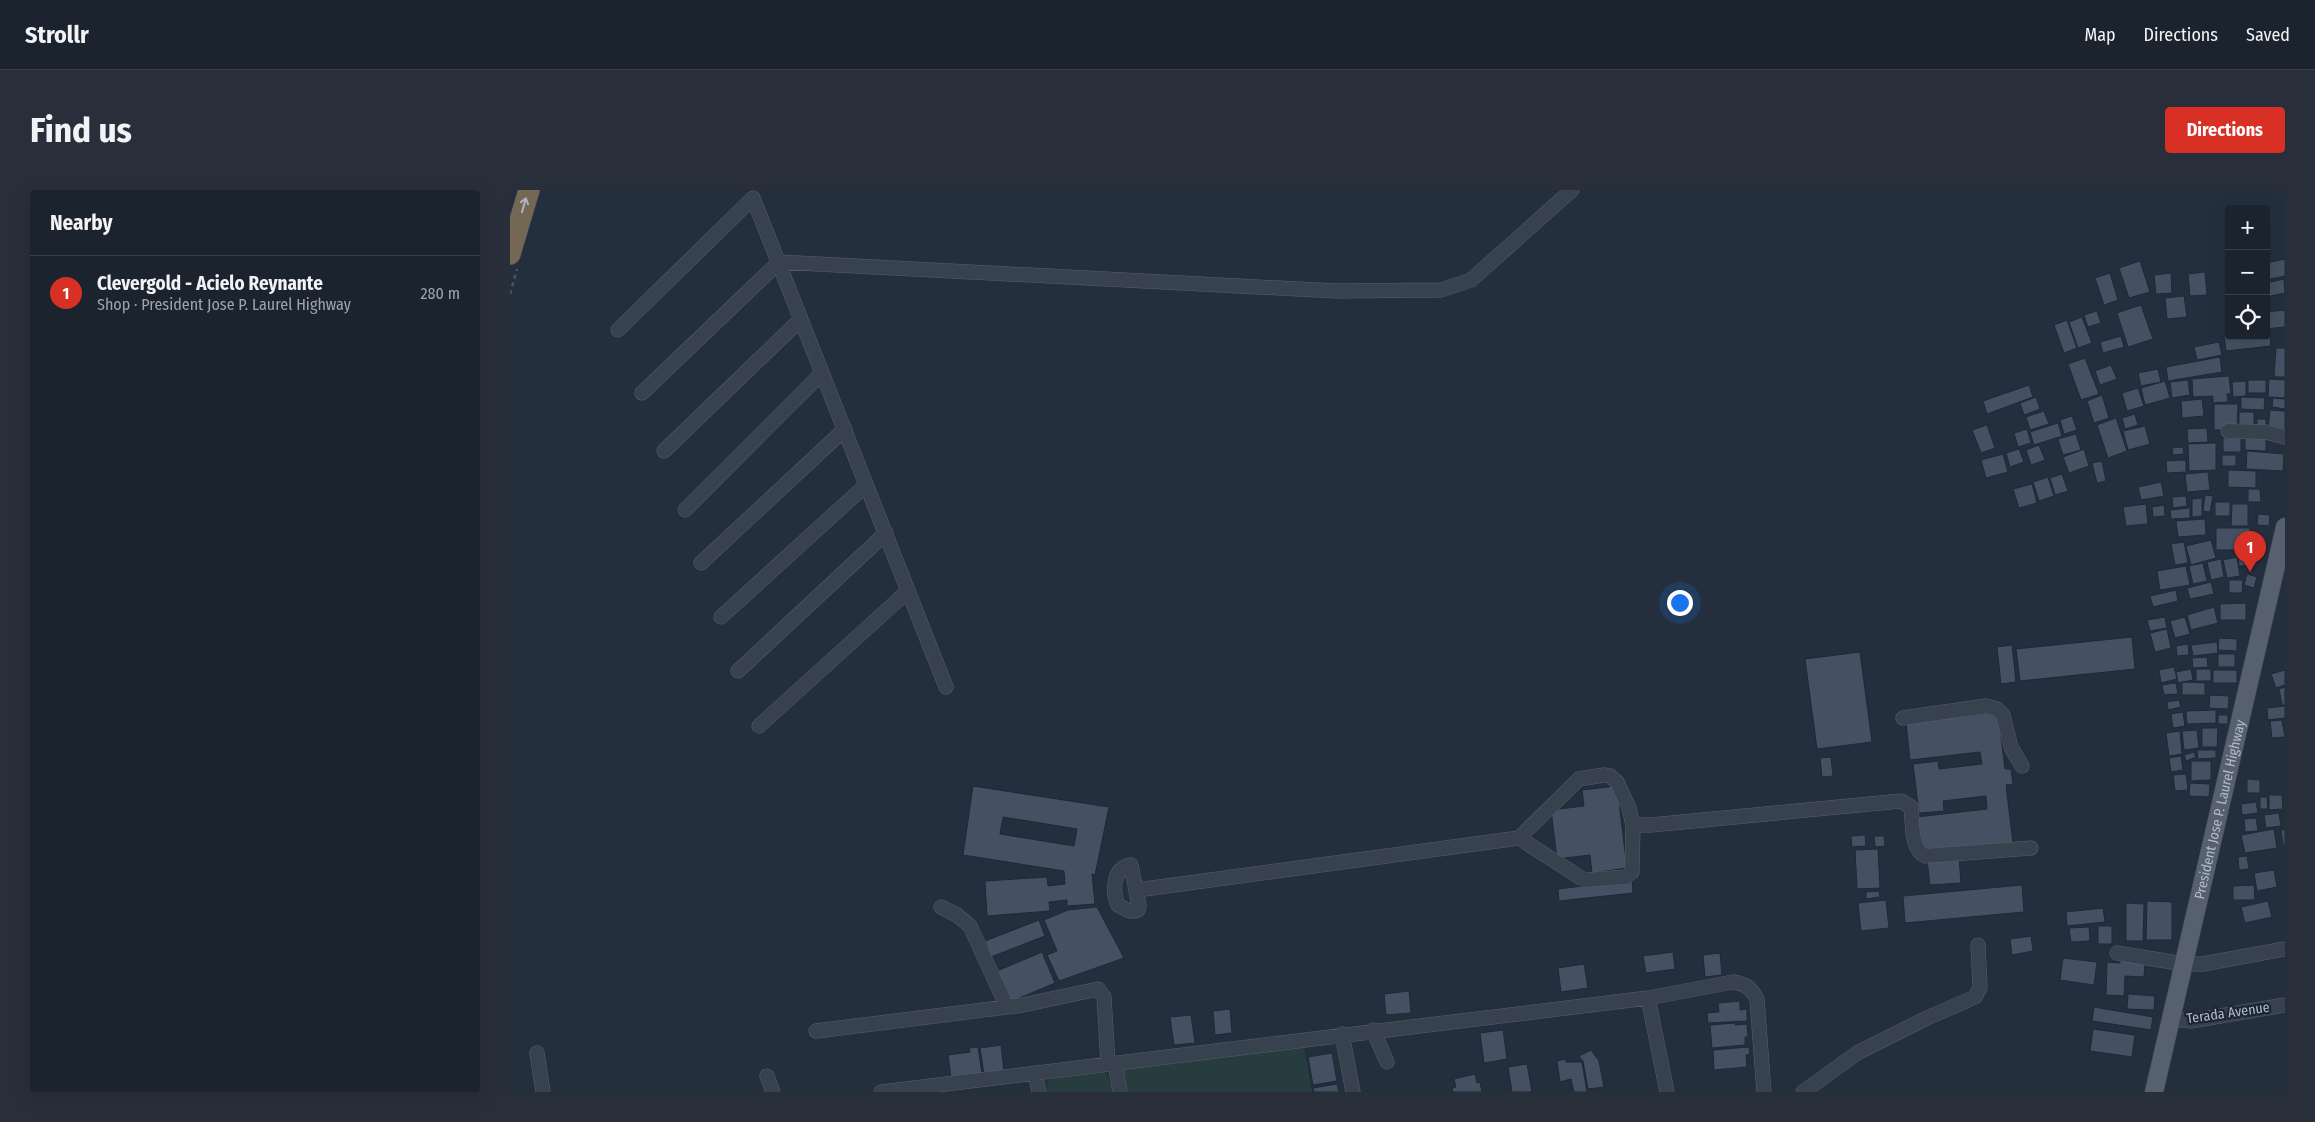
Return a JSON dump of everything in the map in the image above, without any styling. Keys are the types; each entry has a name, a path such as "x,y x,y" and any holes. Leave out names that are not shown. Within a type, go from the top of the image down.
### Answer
{"highway":[{"path":"510,254 529,190"}],"main road":[{"name":"President Jose P. Laurel Highway","path":"2154,1092 2285,527"}],"street":[{"path":"642,393 778,262 1336,291 1441,290 1471,280 1572,190"},
{"path":"618,330 753,198 946,687"},
{"path":"664,451 801,319"},
{"path":"685,510 822,373"},
{"path":"700,563 844,429"},
{"path":"2228,431 2266,432 2285,437"},
{"path":"721,617 866,485"},
{"path":"738,672 886,534"},
{"path":"758,726 908,591"},
{"path":"1903,718 1986,706 1998,709 2003,715 2011,747 2022,766"},
{"path":"1137,890 1519,838 1579,779 1604,775 1610,776 1617,782 1629,808 1633,825 1632,872 1625,877 1587,880 1519,838"},
{"path":"1633,825 1651,825 1901,801 1911,808 1916,846 1918,852 1925,856 2031,848"},
{"path":"941,907 957,915 970,926 1007,1007"},
{"path":"2185,960 2285,939"},
{"path":"1803,1092 1857,1053 1927,1018 1975,997 1980,988 1978,945"},
{"path":"2117,953 2212,963 2285,949"},
{"path":"881,1092 960,1087 1035,1073 1111,1063 1648,998 1733,982 1743,984 1752,990 1757,999 1764,1092"},
{"path":"816,1031 1007,1007 1098,989 1104,997 1111,1063 1120,1092"},
{"path":"1648,998 1667,1092"},
{"name":"Terada Avenue","path":"2171,1019 2191,1021 2285,1005"},
{"path":"1373,1030 1387,1062"},
{"path":"1342,1034 1353,1092"},
{"path":"537,1053 543,1092"},
{"path":"1035,1073 1039,1092"},
{"path":"767,1076 773,1092"}],"green space":[{"path":"1301,1045 1304,1047 1312,1092 1124,1092 1122,1074 1125,1069"},
{"path":"1103,1069 1109,1078 1112,1092 1046,1092 1048,1081 1053,1076"}],"building":[{"path":"2285,259 2285,276 2270,279 2270,262"},
{"path":"2140,261 2150,292 2129,298 2119,268"},
{"path":"2205,272 2207,295 2190,296 2188,274"},
{"path":"2110,273 2118,300 2104,305 2095,278"},
{"path":"2171,273 2172,293 2156,294 2154,275"},
{"path":"2284,279 2285,293 2270,296 2270,282"},
{"path":"2184,296 2187,317 2167,319 2165,298"},
{"path":"2141,305 2153,339 2128,347 2117,313"},
{"path":"2285,310 2285,327 2270,329 2270,312"},
{"path":"2097,311 2101,323 2088,327 2084,315"},
{"path":"2082,317 2092,343 2078,348 2069,322"},
{"path":"2067,320 2077,348 2064,353 2054,325"},
{"path":"2121,336 2124,347 2103,353 2100,342"},
{"path":"2224,336 2225,340 2270,340 2270,338 2271,346 2226,351"},
{"path":"2219,342 2222,355 2197,360 2194,347"},
{"path":"2276,348 2285,348 2285,377 2274,377"},
{"path":"2220,357 2222,372 2168,381 2166,367"},
{"path":"2085,358 2099,394 2081,400 2068,364"},
{"path":"2111,365 2117,379 2100,385 2095,371"},
{"path":"2158,369 2161,382 2141,386 2138,373"},
{"path":"2229,376 2231,394 2227,394 2228,402 2213,403 2213,396 2193,397 2192,379"},
{"path":"2269,379 2285,380 2285,398 2268,397"},
{"path":"2188,380 2190,395 2172,398 2170,382"},
{"path":"2248,380 2266,380 2266,393 2248,393"},
{"path":"2165,381 2170,398 2145,405 2141,388"},
{"path":"2246,381 2246,396 2233,397 2232,382"},
{"path":"2029,385 2033,397 1987,414 1983,401"},
{"path":"2138,388 2144,406 2127,411 2122,393"},
{"path":"2102,395 2109,418 2094,423 2087,401"},
{"path":"2036,397 2040,409 2024,415 2020,403"},
{"path":"2241,397 2265,398 2264,410 2241,409"},
{"path":"2273,398 2285,399 2285,409 2272,407"},
{"path":"2202,399 2204,416 2182,418 2181,401"},
{"path":"2214,404 2238,404 2237,430 2214,430"},
{"path":"2270,410 2285,411 2285,431 2268,430"},
{"path":"2044,411 2049,424 2030,430 2026,417"},
{"path":"2239,412 2254,412 2254,430 2239,429"},
{"path":"2135,414 2138,425 2125,429 2122,418"},
{"path":"2072,416 2077,430 2064,434 2060,420"},
{"path":"2116,418 2127,451 2108,458 2097,425"},
{"path":"2257,419 2266,419 2266,430 2257,429"},
{"path":"2058,423 2062,436 2034,445 2030,432"},
{"path":"1987,425 1995,448 1981,453 1972,430"},
{"path":"2145,426 2150,444 2128,450 2123,431"},
{"path":"2207,428 2208,442 2188,443 2187,429"},
{"path":"2027,429 2031,443 2018,447 2014,433"},
{"path":"2076,434 2081,450 2063,455 2058,439"},
{"path":"2245,437 2266,438 2266,451 2245,450"},
{"path":"2223,438 2241,438 2241,452 2223,452"},
{"path":"2216,443 2216,470 2189,471 2188,444"},
{"path":"2039,445 2045,460 2031,465 2026,450"},
{"path":"2183,447 2184,454 2173,455 2172,448"},
{"path":"2019,449 2024,462 2010,467 2006,453"},
{"path":"2084,449 2089,466 2069,473 2063,457"},
{"path":"2247,451 2284,454 2283,471 2246,469"},
{"path":"2003,454 2008,472 1986,478 1981,460"},
{"path":"2222,455 2236,455 2236,466 2222,466"},
{"path":"2186,460 2186,472 2167,473 2166,461"},
{"path":"2102,461 2106,481 2097,483 2092,463"},
{"path":"2228,470 2256,471 2256,488 2228,487"},
{"path":"2208,472 2210,490 2187,492 2185,474"},
{"path":"2062,474 2068,491 2055,495 2050,478"},
{"path":"2048,477 2054,496 2039,501 2033,482"},
{"path":"2161,482 2164,496 2141,500 2138,487"},
{"path":"2032,484 2037,503 2019,508 2013,489"},
{"path":"2248,489 2260,489 2261,502 2248,502"},
{"path":"2205,495 2213,496 2210,512 2203,511"},
{"path":"2186,496 2187,506 2173,508 2172,497"},
{"path":"2202,498 2202,516 2192,517 2192,499"},
{"path":"2215,502 2230,502 2230,516 2215,516"},
{"path":"2146,504 2148,524 2126,526 2123,507"},
{"path":"2232,504 2248,504 2248,526 2231,526"},
{"path":"2164,505 2165,516 2153,517 2152,507"},
{"path":"2190,508 2190,518 2171,519 2170,510"},
{"path":"2258,514 2270,515 2269,526 2257,525"},
{"path":"2205,519 2206,535 2178,537 2176,521"},
{"path":"2216,528 2250,528 2250,550 2216,550"},
{"path":"2211,540 2216,558 2191,565 2186,546"},
{"path":"2184,542 2188,563 2175,565 2171,544"},
{"path":"2238,554 2253,554 2254,565 2239,566"},
{"path":"2237,557 2240,576 2227,578 2223,560"},
{"path":"2221,559 2224,577 2211,580 2207,562"},
{"path":"2203,563 2207,581 2193,584 2189,566"},
{"path":"2186,566 2190,585 2160,590 2157,571"},
{"path":"2247,574 2257,577 2254,588 2244,585"},
{"path":"2229,580 2243,580 2242,593 2229,593"},
{"path":"2211,582 2214,594 2190,599 2187,588"},
{"path":"2176,590 2178,601 2153,607 2150,596"},
{"path":"2246,603 2246,620 2220,620 2220,604"},
{"path":"2214,607 2218,623 2191,630 2187,615"},
{"path":"2165,617 2167,628 2150,631 2147,620"},
{"path":"2185,617 2190,634 2175,638 2170,621"},
{"path":"2167,629 2171,648 2155,652 2150,633"},
{"path":"2132,637 2135,669 2020,681 2016,649"},
{"path":"2219,638 2237,639 2237,651 2218,650"},
{"path":"2217,642 2218,653 2193,656 2191,645"},
{"path":"2188,644 2189,655 2177,656 2176,646"},
{"path":"2012,645 2016,682 2001,684 1997,647"},
{"path":"1860,652 1872,742 1817,749 1805,659"},
{"path":"2218,654 2235,654 2235,667 2218,667"},
{"path":"2207,657 2208,667 2193,668 2192,658"},
{"path":"2174,667 2177,679 2161,683 2159,670"},
{"path":"2191,669 2193,680 2178,683 2176,672"},
{"path":"2196,669 2211,669 2211,681 2196,681"},
{"path":"2213,670 2237,670 2237,683 2213,683"},
{"path":"2285,670 2285,685 2276,688 2271,674"},
{"path":"2182,682 2205,683 2205,695 2182,695"},
{"path":"2176,683 2178,694 2164,695 2162,685"},
{"path":"2285,687 2285,705 2282,705 2279,689"},
{"path":"2210,695 2229,696 2228,709 2209,708"},
{"path":"2179,700 2181,707 2168,710 2167,702"},
{"path":"2285,706 2285,718 2268,720 2267,708"},
{"path":"2216,710 2216,723 2187,724 2186,711"},
{"path":"1998,712 2005,769 2011,769 2013,784 2006,785 2013,843 1922,854 1917,817 1987,809 1986,796 1943,801 1944,811 1919,813 1913,764 1938,761 1939,769 1982,764 1980,752 1910,760 1906,723"},
{"path":"2183,712 2185,726 2173,728 2171,714"},
{"path":"2218,715 2228,715 2228,724 2218,724"},
{"path":"2282,720 2285,737 2272,738 2270,721"},
{"path":"2202,728 2218,728 2217,747 2202,747"},
{"path":"2197,730 2199,748 2184,750 2182,731"},
{"path":"2180,731 2182,754 2169,756 2166,733"},
{"path":"2197,750 2216,750 2216,758 2198,759"},
{"path":"2194,752 2196,757 2186,761 2184,755"},
{"path":"2181,756 2183,770 2171,772 2169,758"},
{"path":"1831,757 1833,776 1822,777 1820,758"},
{"path":"2191,761 2211,761 2211,780 2191,781"},
{"path":"2186,774 2188,790 2175,791 2173,775"},
{"path":"2247,779 2260,780 2260,793 2247,793"},
{"path":"2190,783 2210,784 2209,797 2189,796"},
{"path":"973,786 1109,807 1095,875 1092,874 1095,904 1067,906 1067,900 1049,902 1050,911 987,916 985,881 1047,877 1048,886 1065,884 1064,871 963,855","holes":["1003,817 1077,829 1074,846 1000,834"]},
{"path":"1617,786 1627,868 1592,873 1590,855 1557,859 1551,810 1584,806 1582,790"},
{"path":"2269,795 2282,795 2283,809 2269,810"},
{"path":"2260,797 2267,797 2268,809 2260,809"},
{"path":"2256,802 2258,813 2242,815 2241,804"},
{"path":"2279,813 2281,826 2266,828 2264,815"},
{"path":"2256,818 2258,831 2245,832 2244,819"},
{"path":"2274,829 2277,848 2245,853 2241,835"},
{"path":"2285,829 2285,845 2283,845 2281,830"},
{"path":"1865,835 1866,846 1852,847 1851,836"},
{"path":"1874,836 1884,836 1885,846 1875,847"},
{"path":"1878,849 1880,888 1857,889 1855,850"},
{"path":"2247,856 2249,869 2239,870 2238,857"},
{"path":"1959,857 1961,883 1930,885 1927,860"},
{"path":"2274,870 2277,887 2257,891 2254,873"},
{"path":"1632,880 1633,893 1559,901 1558,889"},
{"path":"2022,885 2024,912 1905,923 1903,896"},
{"path":"2254,885 2255,900 2233,900 2233,886"},
{"path":"1879,891 1880,897 1866,899 1866,892"},
{"path":"1886,900 1889,928 1861,931 1858,903"},
{"path":"2147,901 2172,902 2172,940 2146,940"},
{"path":"2268,901 2272,917 2245,923 2241,907"},
{"path":"2126,903 2144,904 2143,941 2126,941"},
{"path":"1097,907 1124,958 1059,981 1047,955 1057,951 1044,920 1068,910"},
{"path":"2103,908 2105,922 2067,926 2066,912"},
{"path":"1039,920 1045,936 991,957 985,941"},
{"path":"2098,926 2112,926 2112,944 2098,944"},
{"path":"2089,927 2090,941 2071,942 2069,928"},
{"path":"2031,936 2033,951 2012,955 2010,939"},
{"path":"1042,952 1055,983 1010,1002 997,971"},
{"path":"1673,952 1675,969 1646,973 1643,956"},
{"path":"1720,953 1722,975 1705,977 1703,955"},
{"path":"2063,958 2097,962 2094,985 2060,980"},
{"path":"2120,959 2145,961 2144,977 2125,976 2124,996 2106,995 2107,962 2120,963"},
{"path":"1584,964 1588,988 1561,992 1558,968"},
{"path":"1409,991 1411,1013 1386,1015 1384,994"},
{"path":"2128,994 2155,996 2154,1010 2127,1009"},
{"path":"1740,1001 1740,1010 1747,1009 1747,1021 1708,1023 1707,1013 1719,1012 1718,1003"},
{"path":"2094,1007 2153,1017 2151,1030 2092,1021"},
{"path":"1230,1009 1232,1033 1215,1035 1213,1011"},
{"path":"1191,1015 1195,1043 1174,1045 1170,1017"},
{"path":"1735,1023 1735,1025 1747,1024 1748,1037 1745,1037 1745,1045 1712,1048 1710,1025"},
{"path":"2093,1029 2135,1035 2132,1057 2090,1051"},
{"path":"1503,1030 1507,1059 1484,1063 1480,1033"},
{"path":"1001,1045 1004,1071 984,1074 980,1048"},
{"path":"978,1047 982,1074 951,1078 948,1055 970,1052 969,1048"},
{"path":"1749,1047 1750,1054 1746,1055 1747,1067 1714,1070 1713,1050"},
{"path":"1591,1050 1599,1061 1604,1087 1588,1089 1583,1061 1579,1056"},
{"path":"1332,1053 1337,1081 1313,1085 1308,1057"},
{"path":"1566,1059 1566,1062 1582,1062 1587,1092 1574,1092 1571,1079 1560,1082 1557,1061"},
{"path":"1527,1064 1532,1092 1512,1092 1508,1067"},
{"path":"1475,1074 1477,1083 1480,1082 1482,1092 1453,1092 1452,1088 1456,1087 1454,1079"},
{"path":"1337,1084 1339,1092 1314,1092 1313,1088"}],"place":[{"name":"Clevergold - Acielo Reynante","path":"2250,572"}]}
